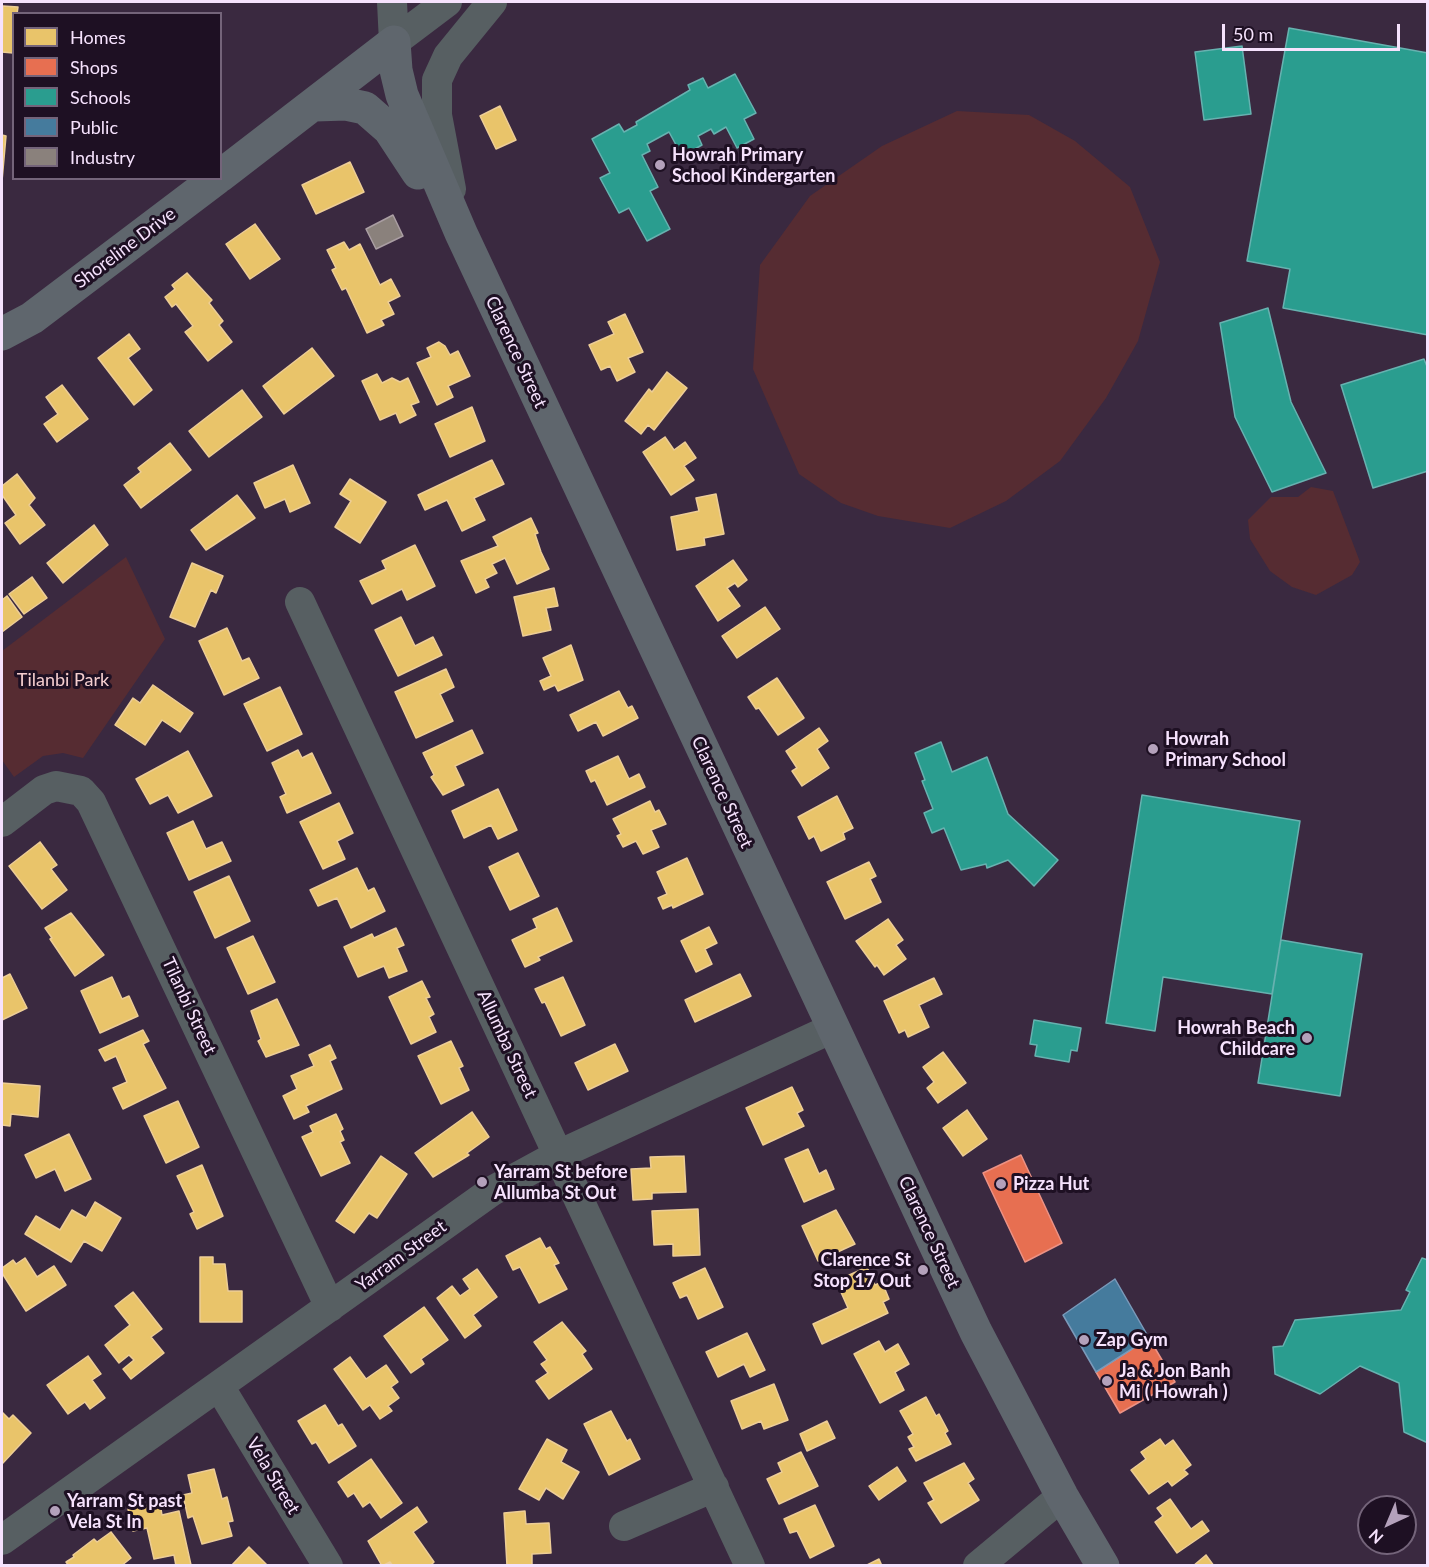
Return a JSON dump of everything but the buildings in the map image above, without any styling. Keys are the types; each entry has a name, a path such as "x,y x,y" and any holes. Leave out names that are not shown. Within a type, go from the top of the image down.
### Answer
{"main road":[{"path":"222,175 394,42"},
{"name":"Clarence Street","path":"394,42 402,95 460,233 976,1332 1062,1496 1103,1566"},
{"path":"315,105 358,105 376,117 397,140 460,233"},
{"name":"Shoreline Drive","path":"2,333 32,318 214,180"},
{"name":"Shoreline Drive","path":"2,351 32,318"}],"street":[{"name":"Clarence Street","path":"392,2 394,42"},
{"path":"394,42 447,2"},
{"path":"460,233 439,129 436,92 441,70 448,56 492,2"},
{"name":"Allumba Street","path":"300,602 750,1566"},
{"name":"Tilanbi Street","path":"2,822 44,790 56,786 81,791 91,802 330,1307"},
{"name":"Yarram Street","path":"2,1540 492,1191 558,1155 833,1028"},
{"name":"Vela Street","path":"219,1386 328,1566"},
{"path":"624,1526 714,1487"},
{"path":"978,1566 1062,1496"}],"green space":[{"path":"957,111 1029,115 1075,141 1130,187 1160,262 1138,341 1106,398 1060,461 1006,501 950,528 878,516 841,503 799,474 753,369 760,265 810,196 882,146"},
{"path":"1311,487 1333,491 1360,562 1352,575 1316,595 1292,587 1270,571 1250,539 1248,520 1271,497 1298,497"},
{"name":"Tilanbi Park","path":"126,557 165,639 83,758 63,753 43,756 14,777 2,760 2,651"}],"place":[{"name":"Howrah Primary School Kindergarten","path":"660,165"},
{"name":"Howrah Primary School","path":"1153,749"},
{"name":"Howrah Beach Childcare","path":"1307,1038"},
{"name":"Yarram St before Allumba St Out","path":"482,1182"},
{"name":"Pizza Hut","path":"1001,1184"},
{"name":"Clarence St Stop 17 Out","path":"923,1270"},
{"name":"Zap Gym","path":"1084,1340"},
{"name":"Ja & Jon Banh Mi ( Howrah )","path":"1107,1381"},
{"name":"Yarram St past Vela St In","path":"55,1511"}]}
